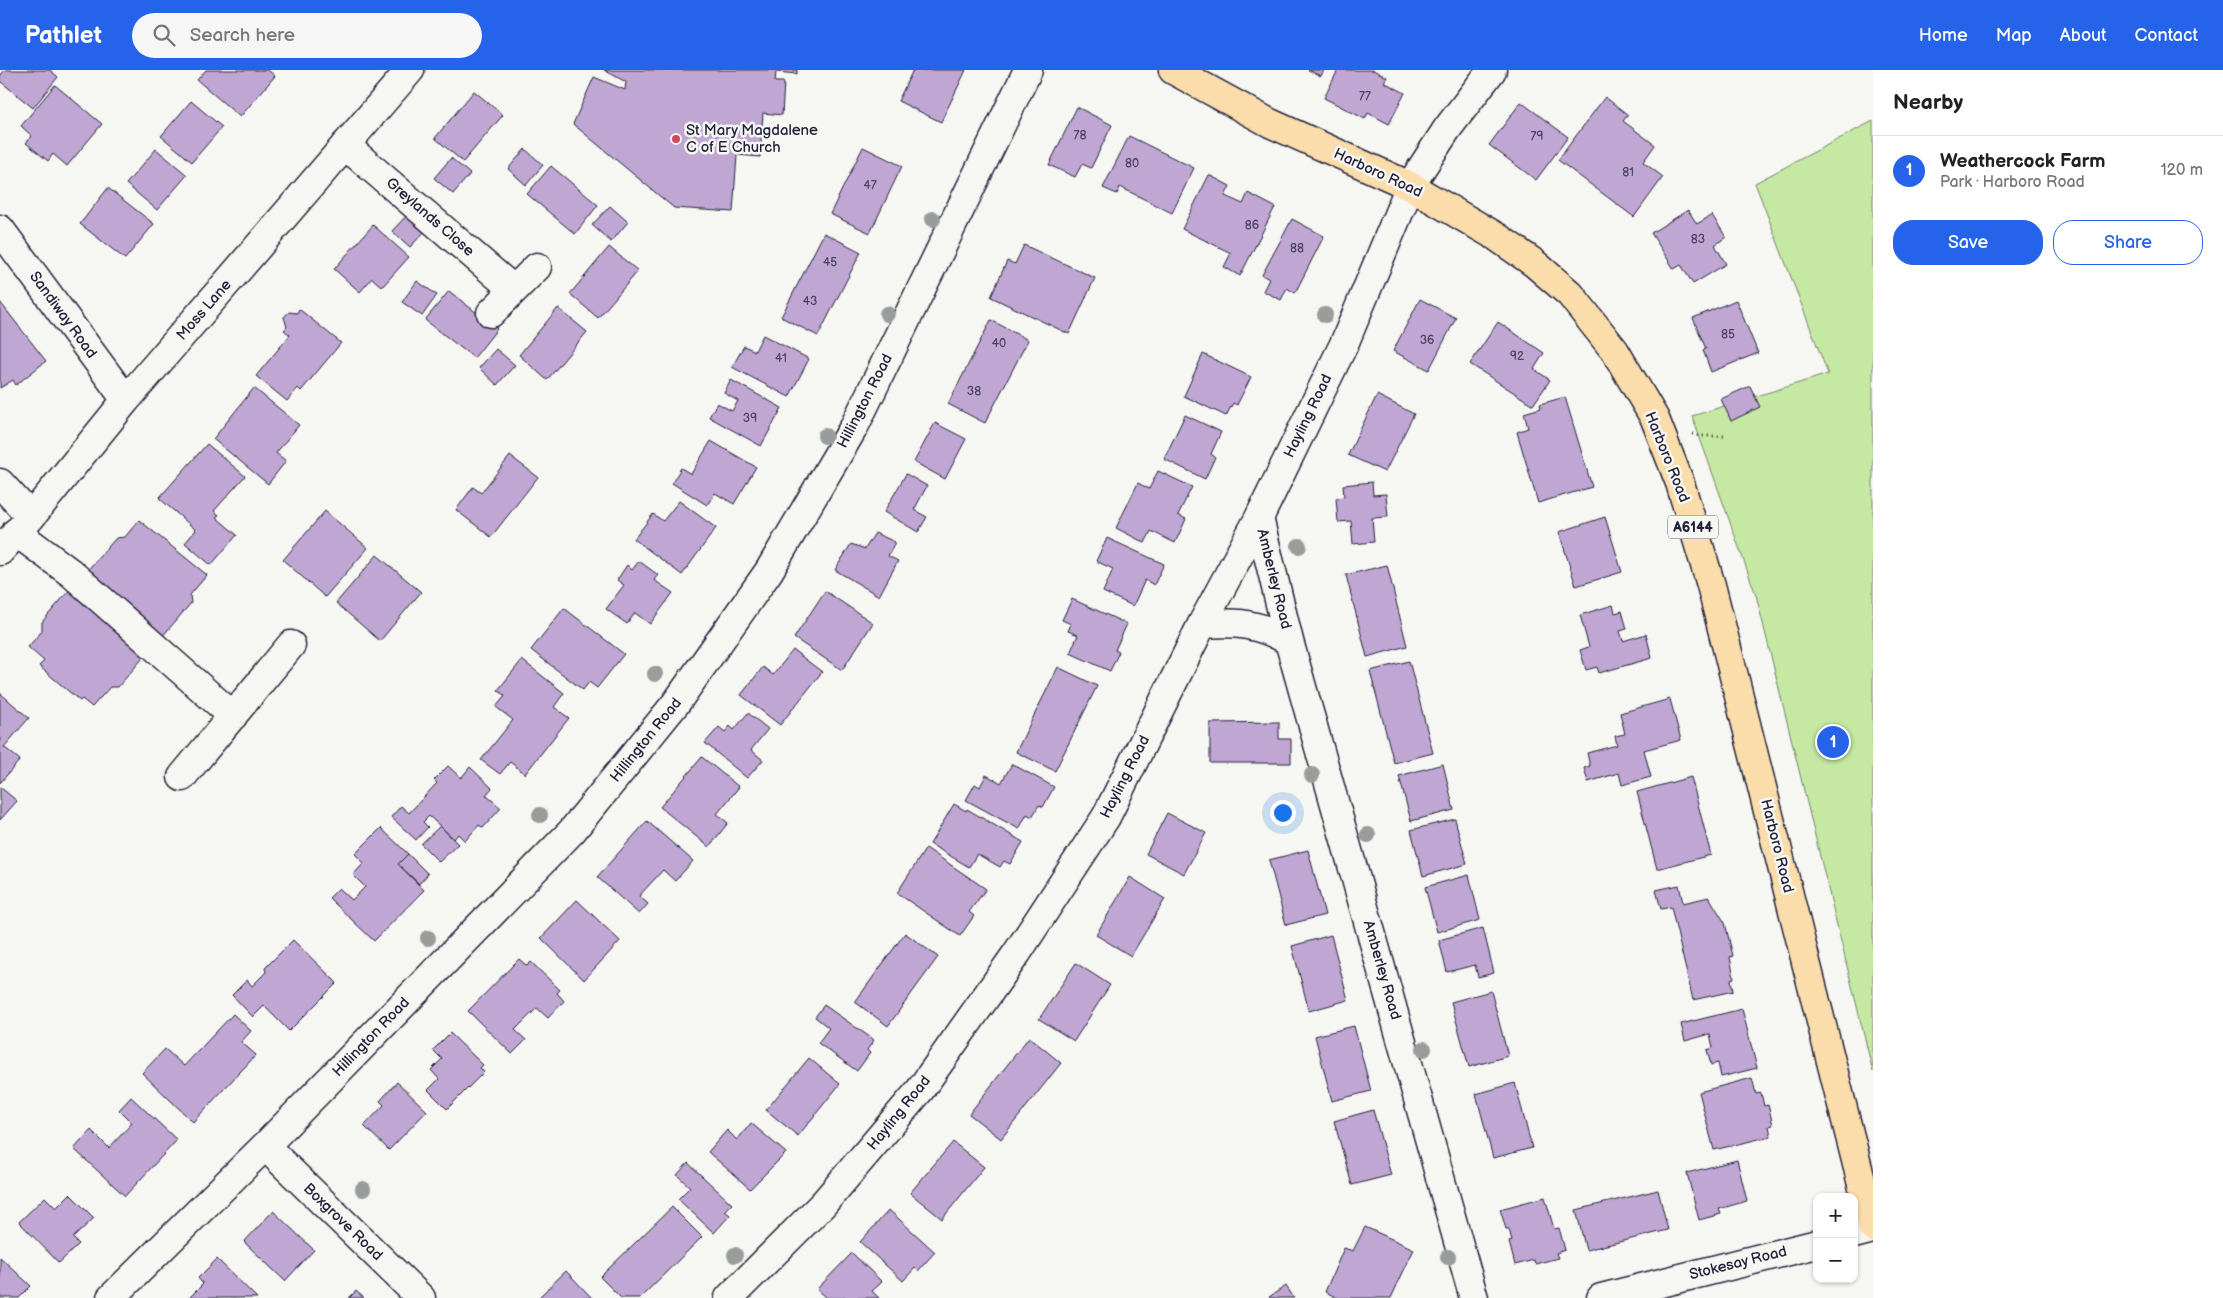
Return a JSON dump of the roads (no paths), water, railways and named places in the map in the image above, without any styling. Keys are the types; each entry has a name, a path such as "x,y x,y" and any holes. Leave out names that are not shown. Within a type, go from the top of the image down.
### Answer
{"main road":[{"name":"Harboro Road","path":"1173,70 1270,123 1410,186 1497,237 1534,262 1570,294 1615,351 1655,419 1680,483 1711,585 1873,1229"}],"street":[{"name":"Moss Lane","path":"16,534 126,400 410,70"},
{"name":"Hillington Road","path":"111,1298 265,1146 572,831 676,703 769,571 854,427 1028,70"},
{"name":"Hayling Road","path":"729,1298 823,1204 920,1090 1017,953 1106,817 1202,624 1259,518 1344,344 1410,186 1448,129 1492,70"},
{"name":"Greylands Close","path":"345,145 514,290"},
{"name":"Sandiway Road","path":"0,229 126,400"},
{"path":"491,312 537,267"},
{"path":"0,483 16,534 71,573 233,716"},
{"name":"Amberley Road","path":"1259,518 1289,641 1474,1298"},
{"name":"Amberley Road","path":"1202,624 1228,623 1250,625 1270,630 1289,641"},
{"path":"182,777 291,645"},
{"name":"Boxgrove Road","path":"265,1146 421,1298"},
{"path":"1858,1233 1873,1229"},
{"name":"Stokesay Road","path":"1602,1298 1813,1245"}],"place":[{"name":"St Mary Magdalene C of E Church","path":"676,139"},
{"name":"Weathercock Farm","path":"1833,742"}]}
